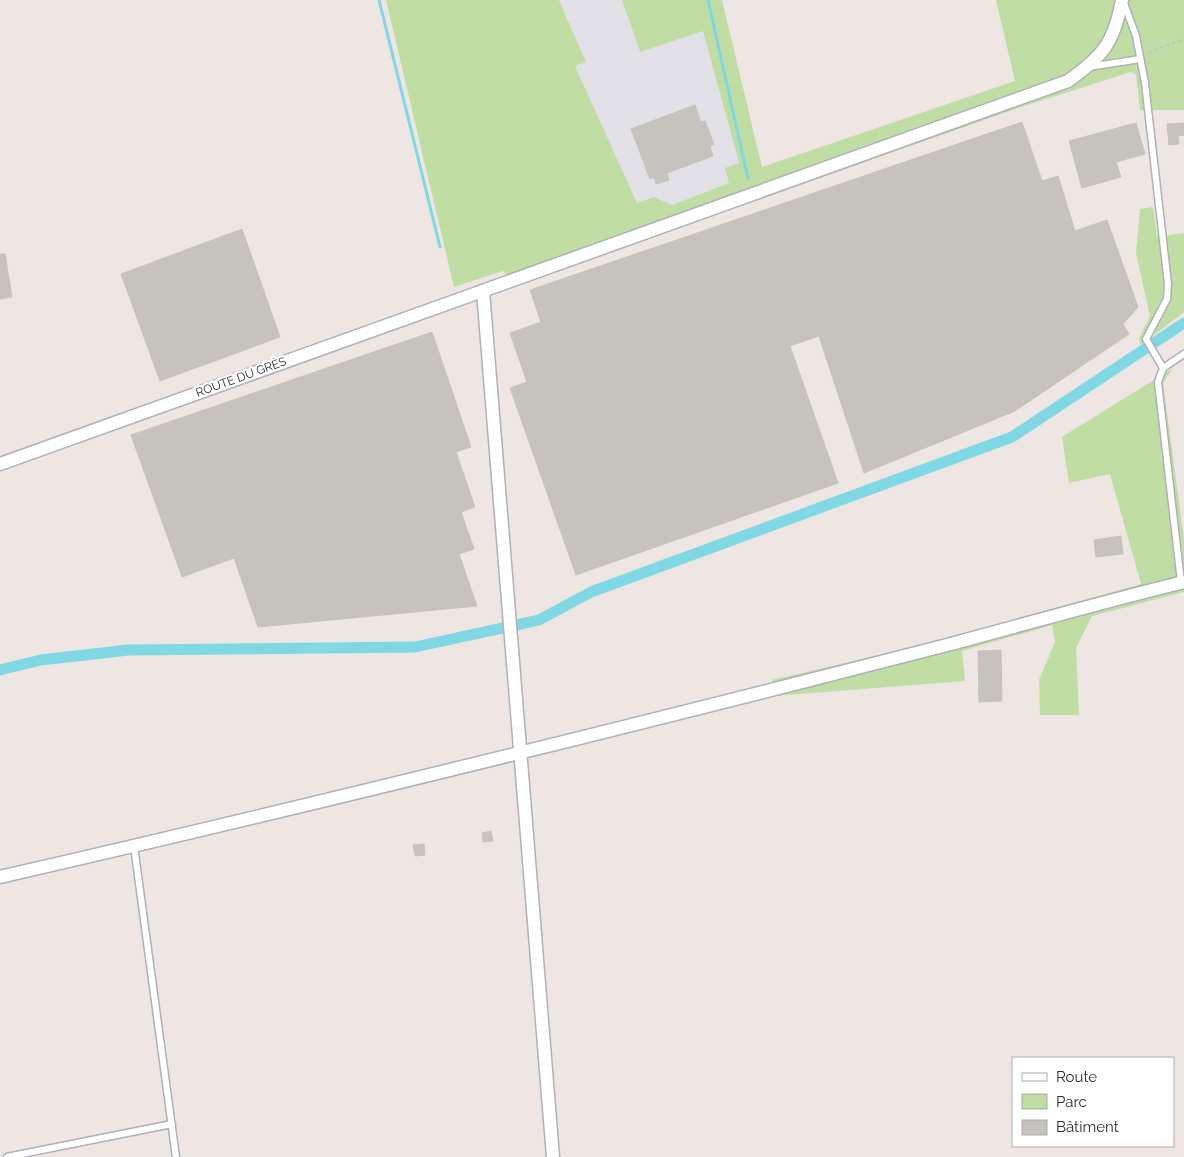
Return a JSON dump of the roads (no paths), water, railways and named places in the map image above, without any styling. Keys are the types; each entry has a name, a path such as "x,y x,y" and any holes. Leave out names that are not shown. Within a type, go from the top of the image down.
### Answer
{"street":[{"name":"ROUTE DU GRÈS","path":"0,464 1068,81 1088,67 1111,42 1118,24 1122,0"},
{"path":"483,290 553,1157"},
{"path":"0,877 520,752 950,644 1182,582"}],"lane":[{"path":"1122,0 1136,36 1146,83 1168,284 1168,299 1146,339 1163,368"},
{"path":"1088,67 1140,59"},
{"path":"1182,582 1158,382 1163,368 1184,354"},
{"path":"134,846 176,1157"},
{"path":"7,1157 172,1124"}],"waterway":[{"path":"379,0 440,247"},
{"path":"708,0 748,179"},
{"path":"0,670 41,660 128,650 415,647 539,620 591,592 1012,437 1184,323"}]}
